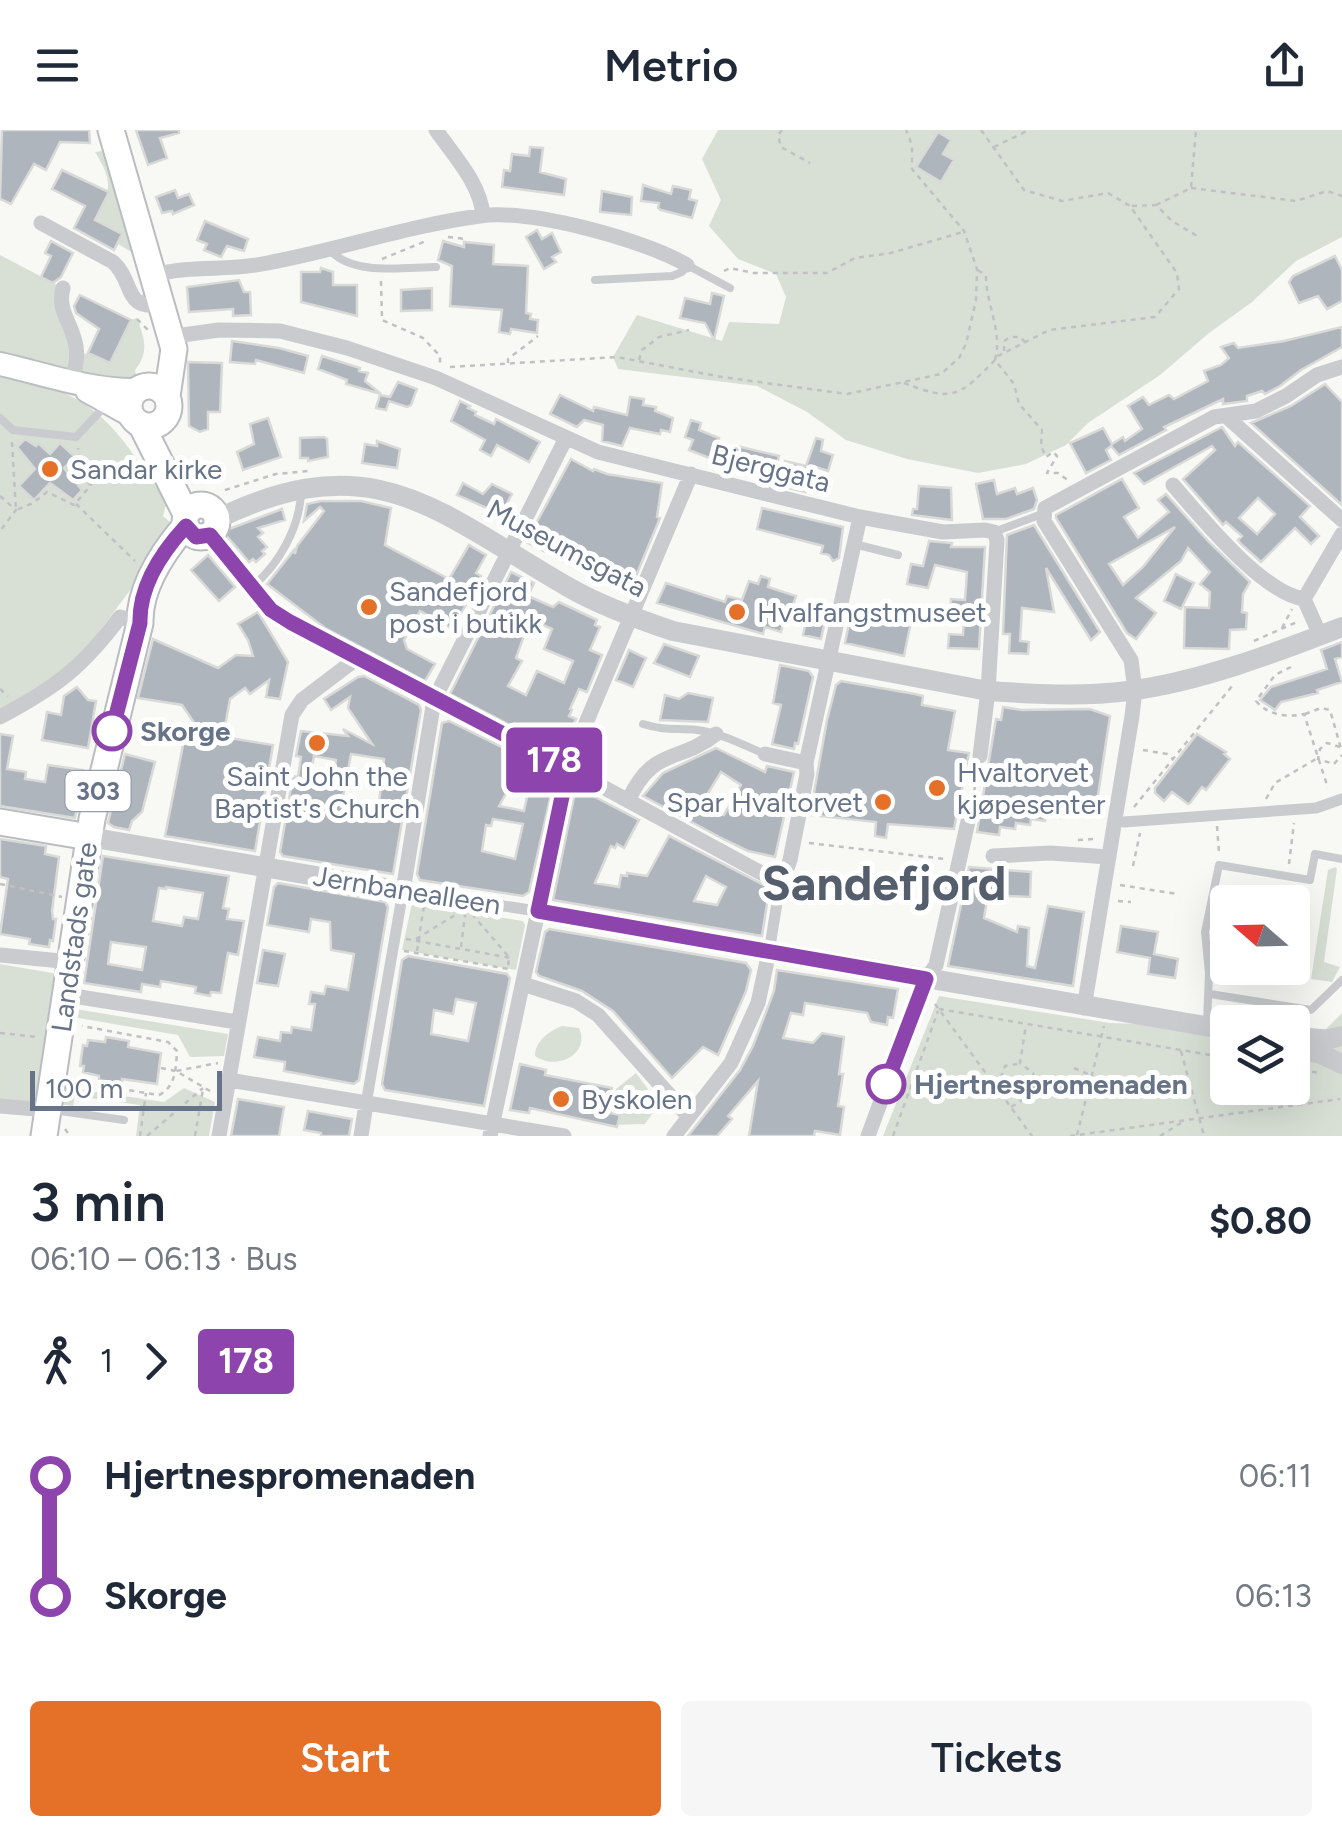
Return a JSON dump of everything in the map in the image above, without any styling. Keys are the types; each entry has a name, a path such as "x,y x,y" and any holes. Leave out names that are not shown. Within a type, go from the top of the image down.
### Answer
{"main road":[{"path":"111,130 156,276 168,337 148,405"},
{"path":"0,364 118,390 148,405 202,521"},
{"path":"71,382 108,402 148,405"},
{"name":"Landstads gate","path":"46,1123 89,837 130,620 150,612 163,582 202,521"},
{"name":"Jernbanealleen","path":"0,822 89,837"}],"street":[{"path":"436,130 473,182 483,215"},
{"path":"156,276 260,265 483,215 546,222 620,237 655,248 686,265"},
{"path":"41,223 123,271 138,303 163,304"},
{"path":"63,288 62,310 77,338 78,356 71,382"},
{"name":"Bjerggata","path":"168,337 219,330 264,330 347,348 477,394 598,452 860,517 943,532 994,532"},
{"name":"Bjerggata","path":"1042,514 1045,508 1075,491 1214,417 1256,411 1318,375 1342,367"},
{"path":"1226,417 1342,520"},
{"path":"361,1136 434,700 566,438"},
{"path":"491,1130 519,977 538,911 568,768 691,474"},
{"path":"1173,485 1234,553 1291,597 1304,599"},
{"name":"Museumsgata","path":"202,521 302,488 363,486 450,515 573,590 630,616 695,638 988,691 1038,694 1135,690 1228,676 1236,658 1342,614"},
{"path":"1042,514 1125,646 1135,690 1084,1008"},
{"path":"674,1136 730,1063 758,1003 782,872 790,860 806,763 860,517"},
{"path":"202,521 271,610 290,622 763,874 775,876 782,872"},
{"path":"980,756 988,691 997,540 994,532"},
{"path":"1312,627 1304,599 1342,534"},
{"path":"0,717 47,692 130,620"},
{"name":"Museumsgata","path":"1312,627 1342,627"},
{"path":"219,1136 292,715 302,700 356,659"},
{"path":"628,800 652,764 670,754 702,746 716,734"},
{"path":"765,754 806,763"},
{"path":"1126,819 1297,810 1337,800"},
{"path":"868,1136 926,979 936,965 971,808"},
{"name":"Jernbanealleen","path":"89,837 1210,1028"},
{"path":"994,856 1050,853 1109,857"},
{"path":"0,955 72,962"},
{"path":"519,977 576,1001 598,1015 689,1116"},
{"path":"66,995 237,1022"},
{"path":"1310,1038 1342,1036"},
{"path":"1310,1051 1321,1054 1336,1069"},
{"path":"228,1080 491,1130 564,1136"},
{"path":"0,1106 46,1123"}],"lane":[{"path":"330,249 347,263 436,267"},
{"path":"595,280 672,276 682,272 686,265 730,288"},
{"path":"0,418 13,430 76,437 108,402"},
{"path":"253,586 284,549 301,506 302,488"},
{"name":"Bjerggata","path":"994,532 1042,514"},
{"path":"854,544 898,554"},
{"path":"643,724 672,732 695,730 716,734 765,754"},
{"path":"1212,1005 1205,932 1219,865 1310,880 1315,854 1342,859"},
{"path":"1210,994 1311,1010 1342,980"},
{"path":"46,1123 124,1120"}],"path":[{"path":"782,130 778,136 780,147 810,163"},
{"path":"466,239 439,236 384,256 382,320 424,338 440,356 439,370 616,357 722,377 848,394 941,374 959,358 972,324 977,269 964,232 912,169 912,145 906,130"},
{"path":"903,382 948,396 964,388 1004,353 1049,330 1156,317 1179,289 1177,273 1130,206 1108,193 1062,201 1024,190 981,130"},
{"path":"992,148 1029,130"},
{"path":"1192,188 1196,130"},
{"path":"1130,206 1156,205 1192,188 1296,201 1311,199 1327,190 1342,196"},
{"path":"1156,205 1172,222 1199,237"},
{"path":"710,279 730,268 754,273 826,273 855,258 890,253 964,232"},
{"path":"977,269 986,276 998,348 995,359"},
{"path":"639,362 642,350 660,337 689,330"},
{"path":"508,365 508,359 538,336"},
{"path":"1004,353 1003,344 1010,337 1020,337 1025,342"},
{"path":"995,359 1014,384 1019,404 1042,430 1046,457 1053,452 1057,456 1048,474 1066,476 1075,491"},
{"path":"13,430 16,510"},
{"path":"75,503 91,485 83,478 76,437"},
{"path":"0,532 16,510 48,492 75,503 142,568"},
{"path":"0,496 16,510"},
{"path":"1282,628 1296,602 1304,599"},
{"path":"1258,639 1282,628 1312,627"},
{"path":"1288,656 1292,668 1275,676 1256,701 1276,714 1330,710 1342,751 1334,764 1318,758"},
{"path":"1126,819 1173,759 1228,676"},
{"path":"1304,714 1337,800"},
{"path":"1265,812 1266,796 1275,782 1318,758 1327,743 1342,751"},
{"path":"1137,748 1173,759"},
{"path":"971,808 980,756"},
{"path":"1287,876 1297,810"},
{"path":"1216,815 1219,865"},
{"path":"1137,866 1132,866 1143,821"},
{"path":"800,842 946,859"},
{"path":"0,884 70,898"},
{"path":"1114,884 1176,894"},
{"path":"1112,900 1131,902"},
{"path":"417,953 424,904"},
{"path":"413,940 466,912"},
{"path":"461,948 466,912"},
{"path":"466,912 509,957"},
{"path":"419,939 518,959"},
{"path":"394,949 507,969 519,977"},
{"path":"507,969 509,957"},
{"path":"948,1010 949,998"},
{"path":"934,1004 1032,1136"},
{"path":"939,1009 1210,1055"},
{"path":"893,1136 939,1009"},
{"path":"1076,1136 1105,1019"},
{"path":"1020,1063 1026,1024"},
{"path":"64,1080 164,1094 176,1071 177,1051 168,1042 72,1025"},
{"path":"0,1033 48,1038"},
{"path":"1181,1050 1204,1136"},
{"path":"176,1071 220,1062"},
{"path":"994,1084 1005,1066 1020,1063 1033,1072 1031,1094 1011,1108"},
{"path":"160,1068 176,1071 214,1094"},
{"path":"1074,1068 1092,1076"},
{"path":"1310,1068 1336,1069"},
{"path":"147,1136 204,1088"},
{"path":"195,1136 204,1088"},
{"path":"140,1136 146,1093"},
{"path":"1070,1136 1340,1100"},
{"path":"1160,1136 1186,1120"}],"shaded area":[{"path":"718,130 1342,130 1342,237 1296,261 1252,302 1160,375 1088,423 1066,445 1026,464 978,473 907,459 846,440 807,412 757,386 618,369 613,357 637,315 722,341 729,322 779,324 786,297 776,274 738,259 709,226 721,200 702,159"},
{"path":"109,150 149,298 140,298 144,292 133,253 118,244 122,234 95,220 108,179 95,152"},
{"path":"0,255 63,288 78,355 88,353 110,363 131,320 137,318 144,344 136,377 89,377 0,354"},
{"path":"0,377 61,392 100,416 167,501 163,516 170,522 143,561 134,585 90,644 64,670 0,710"},
{"path":"1335,867 1324,962 1340,967 1332,982 1311,979 1328,870"},
{"path":"412,903 523,921 516,970 402,950"},
{"path":"0,964 58,974 37,1110 0,1106"},
{"path":"939,996 1110,1023 1210,1026 1210,1105 1310,1105 1310,1029 1326,1029 1342,1013 1342,1136 883,1136"},
{"path":"75,1009 228,1034 224,1056 190,1057 178,1035 73,1017"},
{"path":"562,1026 579,1028 581,1038 576,1053 552,1062 535,1056 544,1037"},
{"path":"636,1073 659,1104 645,1124 607,1125 616,1089"},
{"path":"63,1087 164,1102 184,1088 215,1102 209,1136 136,1136 140,1105 75,1096 73,1106 60,1104"}],"building":[{"path":"2,130 89,130 90,143 60,142 46,170 34,164 11,204 0,199"},
{"path":"136,130 179,133 160,138 167,158 148,165"},
{"path":"938,132 951,140 943,154 954,160 941,182 916,167"},
{"path":"530,147 543,148 540,172 566,179 564,195 502,187 504,170 510,171 512,154 529,156"},
{"path":"62,170 109,192 95,220 122,234 114,250 74,228 85,206 52,189"},
{"path":"643,185 671,194 673,186 691,190 689,199 697,201 692,218 661,210 659,203 641,201"},
{"path":"175,190 178,198 189,194 194,205 173,214 162,213 156,197"},
{"path":"602,191 632,197 631,215 600,212"},
{"path":"205,221 248,239 244,251 227,246 221,257 204,250 207,244 197,240"},
{"path":"537,230 542,239 552,233 561,252 552,257 556,262 544,269 526,237"},
{"path":"51,241 73,253 61,277 53,283 41,277 51,256 45,253"},
{"path":"443,241 464,247 464,242 494,245 493,264 528,266 526,313 531,314 530,319 538,320 537,333 511,329 510,334 499,332 502,310 450,306 452,266 438,260"},
{"path":"1335,256 1342,270 1342,301 1327,309 1318,296 1299,303 1289,282 1293,276"},
{"path":"321,268 333,272 333,285 357,285 357,316 301,302 301,272 320,272"},
{"path":"239,280 244,292 250,292 251,315 233,316 233,309 189,312 187,287"},
{"path":"432,288 432,310 401,311 401,290"},
{"path":"712,293 724,296 714,340 705,323 680,318 685,298 710,304"},
{"path":"80,295 131,320 110,363 88,353 99,329 76,313 74,306"},
{"path":"1342,327 1342,347 1280,386 1265,394 1262,391 1247,396 1247,401 1223,404 1223,399 1164,427 1166,430 1119,455 1111,446 1106,450 1111,460 1086,473 1070,443 1103,428 1112,444 1123,437 1125,441 1142,429 1128,406 1143,397 1149,405 1169,395 1174,399 1208,381 1204,371 1229,358 1221,347 1284,341"},
{"path":"232,341 308,356 304,373 256,360 255,364 230,362"},
{"path":"322,356 368,373 365,381 381,394 346,384 347,380 318,369"},
{"path":"188,362 222,363 220,412 208,412 208,429 200,432 189,426"},
{"path":"398,382 417,389 411,405 389,401 386,410 376,408 380,395 390,397"},
{"path":"1325,384 1342,402 1342,505 1251,423 1291,406"},
{"path":"560,395 593,411 594,407 627,415 630,397 644,399 643,405 656,407 655,411 673,418 670,432 630,428 622,446 602,441 603,425 584,420 577,427 550,414"},
{"path":"460,401 470,406 475,415 494,424 496,419 540,442 529,462 497,445 491,456 480,450 485,440 451,421"},
{"path":"268,418 281,457 243,470 237,452 254,444 250,424"},
{"path":"691,420 701,423 699,430 719,438 712,459 689,450 693,440 685,437"},
{"path":"1222,427 1235,446 1238,442 1310,506 1300,517 1319,536 1311,544 1295,528 1261,562 1238,540 1242,536 1226,522 1223,525 1183,479 1215,450 1212,446 1144,484 1134,473","holes":["1258,498 1275,514 1257,534 1239,518"]},
{"path":"324,437 328,457 308,461 300,458 300,438"},
{"path":"816,438 823,440 821,451 833,455 828,471 816,467 806,492 780,486 785,461 806,466"},
{"name":"Sandar kirke","path":"25,439 36,446 38,443 50,454 60,443 75,457 64,468 82,490 73,500 50,483 34,500 19,486 35,469 17,447"},
{"path":"377,441 400,449 397,468 362,463 365,444 377,446"},
{"path":"737,446 779,456 776,468 758,464 756,470 733,464"},
{"path":"571,459 593,471 662,483 657,517 660,518 631,588 608,584 526,542"},
{"path":"1122,479 1139,508 1124,517 1138,538 1169,512 1158,500 1166,494 1250,582 1243,594 1246,629 1230,630 1229,649 1184,648 1185,607 1209,608 1210,592 1200,584 1210,572 1188,548 1181,561 1136,598 1156,613 1136,639 1127,633 1056,515","holes":["1175,527 1123,585 1109,564"]},
{"path":"994,480 997,494 1015,488 1017,494 1033,488 1037,500 1034,509 1006,519 983,519 976,484"},
{"path":"463,483 483,494 492,484 512,494 501,515 489,518 489,509 457,495"},
{"path":"919,486 951,488 952,520 912,515 913,509 917,509"},
{"path":"361,501 391,508 385,545 449,579 469,545 486,555 476,573 480,580 452,629 420,611 404,640 407,649 435,664 425,681 325,628 267,584 294,550 295,554 324,511 320,507 304,521 307,504"},
{"path":"762,508 843,527 839,558 833,561 821,553 823,546 757,529"},
{"path":"282,509 285,520 258,528 263,533 258,537 267,547 256,562 249,562 225,534"},
{"path":"1034,525 1100,632 1091,640 1046,568 1054,612 1022,608 1020,641 1029,642 1028,654 1009,653 1010,634 1003,634 1007,535"},
{"path":"929,541 952,543 951,547 985,547 979,649 948,648 949,634 963,635 964,615 950,614 951,599 965,600 967,572 935,565 928,588 907,584 911,564 923,566"},
{"path":"208,555 235,587 219,601 191,570"},
{"path":"511,572 534,583 528,596 553,607 559,602 597,620 595,625 600,627 590,650 602,655 587,692 579,689 570,709 569,716 576,719 562,752 450,694","holes":["530,619 552,629 544,649 573,661 564,683 537,671 526,695 508,686 522,661 516,658"]},
{"path":"1176,574 1194,583 1181,609 1164,601"},
{"name":"Hvalfangstmuseet","path":"761,576 770,579 768,587 796,596 793,605 827,612 821,639 803,635 805,626 784,620 781,632 765,627 763,634 657,603 666,583 725,602 727,596 742,600 749,581 758,584"},
{"path":"862,610 911,622 904,656 845,643 851,614 861,616"},
{"path":"258,612 288,662 280,699 266,697 269,680 250,694 245,688 230,699 223,737 273,745 255,851 165,836 186,730 201,733 182,705 138,698 153,639 218,668 236,655 253,656 238,624"},
{"path":"1342,642 1342,657 1335,659 1342,682 1281,702 1275,710 1260,700 1271,687 1327,669 1321,650"},
{"path":"664,644 699,656 690,677 654,663"},
{"path":"629,650 646,658 633,687 616,680"},
{"path":"780,665 809,671 813,677 794,749 772,744 781,705 773,703"},
{"path":"364,676 419,705 421,710 393,874 283,856 280,852 293,776 298,777 301,757 296,756 301,731 348,736 343,729 372,744 348,708 350,697 331,710 324,699","holes":["351,754 384,759 379,803 366,805 365,811 341,807","314,756 336,760 331,784 310,779"]},
{"path":"841,681 923,696 922,705 955,711 948,750 969,753 954,829 888,824 886,838 875,836 876,822 810,815 827,720 836,685"},
{"path":"77,687 88,700 96,701 88,748 42,740 47,712 61,715 64,696"},
{"path":"688,693 713,698 708,722 660,720 665,695 679,699"},
{"path":"1003,707 1090,709 1110,716 1097,802 1092,801 1091,808 1075,805 1074,812 1061,812 1060,818 1046,815 1045,821 1031,819 1030,825 1016,823 1015,829 1000,827 999,835 977,832 996,719 1001,720"},
{"path":"449,721 524,758 554,781 529,892 523,896 420,880 417,874 442,723","holes":["514,779 529,787 524,811 499,806","493,819 523,824 515,859 482,851 486,825 491,826"]},
{"path":"0,734 13,736 7,769 26,772 25,779 45,782 48,765 83,770 75,818 0,806"},
{"path":"1197,734 1226,752 1230,759 1206,790 1202,787 1190,803 1172,792 1164,801 1155,788"},
{"path":"716,748 765,772 767,766 794,772 775,857 748,851 643,796 663,773","holes":["721,772 741,785 724,815 702,803"]},
{"path":"125,754 155,762 142,812 129,830 108,823"},
{"path":"576,787 639,820 624,848 611,846 595,883 619,887 621,875 647,876 669,836 769,891 762,936 553,900","holes":["706,876 726,887 717,905 694,901"]},
{"path":"0,839 46,846 45,854 59,857 52,911 56,919 49,947 0,934 8,879 0,877"},
{"path":"103,856 229,876 223,908 229,909 227,919 244,921 238,955 228,953 221,993 195,993 196,987 161,981 160,987 142,984 141,992 84,983","holes":["159,888 203,893 198,919 184,917 182,926 153,921","111,942 146,947 142,970 108,964"]},
{"path":"969,867 1031,872 1030,897 988,895 984,918 1017,932 1018,926 1029,928 1027,966 1035,968 1048,906 1084,912 1073,986 948,966"},
{"path":"278,883 385,902 388,907 359,1080 354,1084 284,1071 285,1062 254,1057 258,1037 280,1041 281,1032 291,1033 292,1027 311,1030 315,1004 309,1004 311,992 324,994 326,986 348,990 354,954 331,950 330,922 311,919 309,932 267,925"},
{"path":"1121,926 1158,932 1154,954 1178,959 1175,978 1148,974 1150,958 1117,952"},
{"path":"549,929 746,963 751,970 746,991 718,1055 703,1047 672,1078 613,1011 582,991 539,976 536,972"},
{"path":"263,950 285,954 278,986 257,983"},
{"path":"408,956 507,974 510,978 484,1106 385,1090 382,1084 402,960","holes":["456,999 476,1003 468,1041 431,1034 434,1010 453,1014"]},
{"path":"777,970 898,989 893,1018 888,1017 887,1025 871,1022 867,1013 805,1003 803,1015 791,1013 783,1038 813,1043 822,1033 844,1037 839,1074 843,1074 838,1106 844,1107 840,1135 815,1131 814,1136 749,1136 758,1081 728,1116 732,1119 717,1136 688,1136 740,1070 753,1046 774,991"},
{"path":"106,1037 129,1041 128,1047 161,1053 157,1084 122,1079 122,1084 83,1072 83,1045 87,1046 88,1040 105,1042"},
{"name":"Byskolen","path":"520,1064 546,1070 545,1075 612,1088 608,1106 610,1113 620,1115 617,1127 530,1108 529,1113 510,1110"},
{"path":"238,1099 284,1107 279,1136 231,1136"},
{"path":"308,1111 352,1119 349,1136 321,1136 304,1130"}],"bus line":[{"name":"178","path":"112,731 140,623 139,608 152,575 171,542 186,526 196,537 210,535 271,610 356,659 568,768 538,911 926,979 886,1084"}],"place":[{"name":"Sandar kirke","path":"50,469"},
{"name":"Sandefjord post i butikk","path":"369,607"},
{"name":"Hvalfangstmuseet","path":"737,612"},
{"name":"Skorge","path":"112,731"},
{"name":"Saint John the Baptist's Church","path":"317,743"},
{"name":"Hvaltorvet kjøpesenter","path":"937,788"},
{"name":"Spar Hvaltorvet","path":"883,802"},
{"name":"Hjertnespromenaden","path":"886,1084"},
{"name":"Byskolen","path":"561,1099"}],"district":[{"name":"Sandefjord","path":"884,883"}]}
